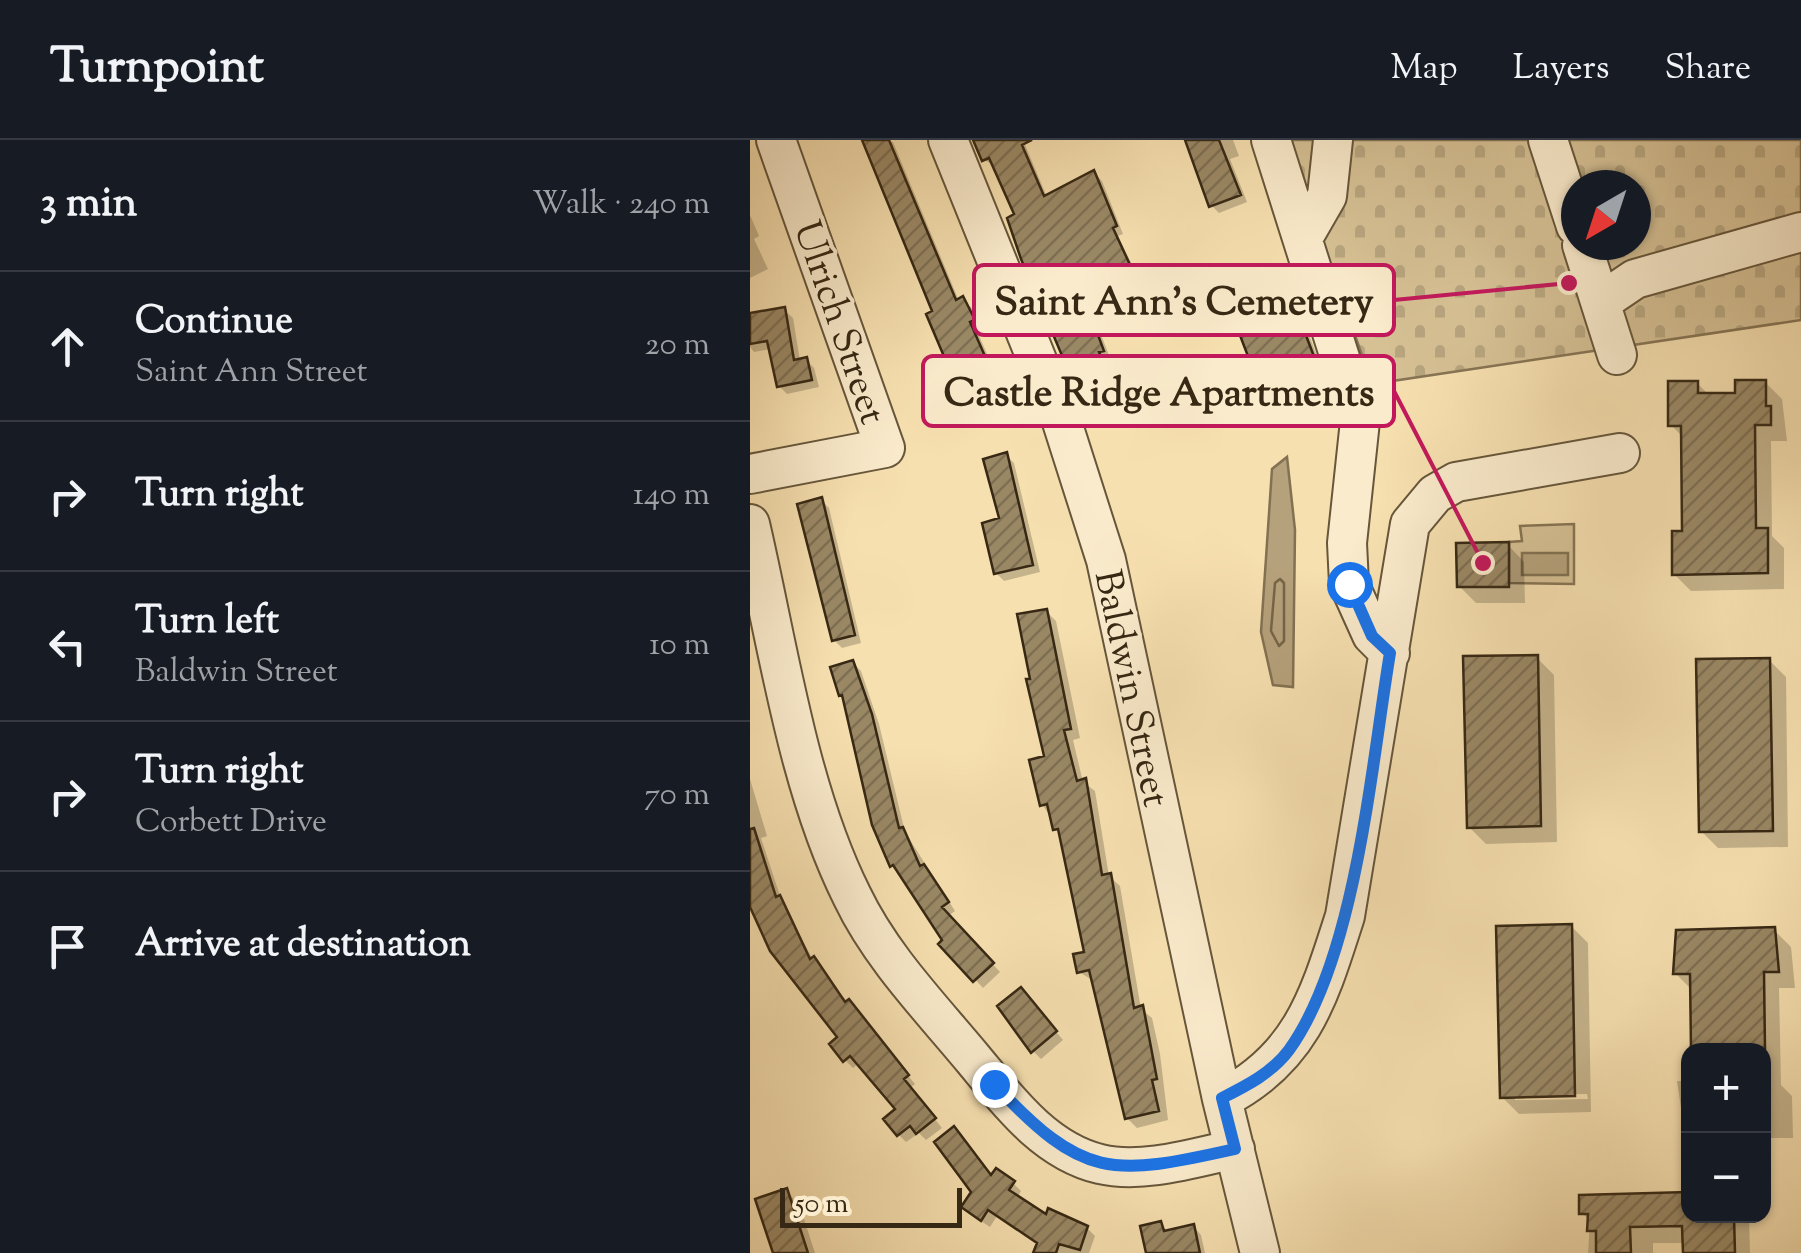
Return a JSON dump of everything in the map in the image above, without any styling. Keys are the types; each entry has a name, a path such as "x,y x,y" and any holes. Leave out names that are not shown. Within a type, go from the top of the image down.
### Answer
{"street":[{"name":"Ulrich Street","path":"750,474 885,448 776,140"},
{"name":"Baldwin Street","path":"948,140 1062,422 1106,560 1222,1098 1260,1253"},
{"path":"1272,140 1360,421 1347,544 1349,584 1372,636 1390,653"},
{"path":"1304,236 1327,196 1334,140"},
{"path":"1548,140 1561,180"},
{"path":"1601,302 1635,280 1801,232"},
{"path":"1587,260 1617,355"},
{"path":"1222,1098 1250,1084 1287,1052 1329,966 1345,916 1410,524 1435,494 1456,482 1620,453"},
{"path":"750,524 832,852 882,949 1040,1134 1071,1154 1102,1165 1141,1166 1235,1149"}],"green space":[{"path":"1287,140 1801,140 1801,320 1372,384"},
{"path":"1574,524 1574,584 1509,583 1509,542 1522,541 1520,526"}],"water":[{"path":"1287,457 1295,530 1293,687 1273,685 1261,632 1272,469"},
{"path":"1522,553 1568,553 1568,575 1522,575"}],"building":[{"path":"862,140 889,140 956,300 963,296 975,320 970,322 1005,402 961,421 951,398 960,394 926,314 932,311"},
{"path":"973,140 1032,140 1022,145 1044,196 1094,170 1131,267 1089,287 1096,305 1088,308 1104,351 1099,352 1117,394 1092,405 1074,362 1066,365 1021,259 1007,218 1014,214 989,158 982,161"},
{"path":"1185,140 1219,140 1241,195 1209,207"},
{"path":"1289,291 1315,359 1256,377 1231,312"},
{"path":"785,307 794,360 807,357 812,380 777,387 767,341 750,344 750,313"},
{"path":"1735,380 1766,380 1766,406 1771,406 1771,425 1755,425 1756,528 1768,528 1768,573 1672,575 1672,531 1682,531 1681,426 1668,426 1668,381 1698,381 1698,393 1735,393"},
{"path":"1007,452 1033,565 994,574 982,523 999,518 983,459"},
{"path":"822,497 855,635 832,641 797,504"},
{"path":"1509,542 1509,587 1457,587 1456,543"},
{"path":"1047,609 1071,729 1064,730 1077,781 1086,778 1102,875 1111,873 1134,1008 1143,1005 1157,1079 1152,1080 1159,1111 1125,1119 1089,970 1077,973 1073,954 1084,952 1058,829 1053,830 1047,804 1040,806 1029,760 1044,756 1026,679 1030,679 1017,614"},
{"path":"1538,655 1541,826 1467,828 1463,656"},
{"path":"1770,658 1773,831 1699,832 1696,659"},
{"path":"853,660 872,714 899,828 903,827 920,866 924,864 949,902 942,907 994,963 973,982 938,944 942,940 893,865 890,867 872,825 842,695 839,696 830,667"},
{"path":"754,828 776,897 780,895 810,959 814,956 845,1002 849,999 909,1075 904,1079 936,1118 916,1134 910,1126 897,1136 883,1119 895,1109 850,1056 843,1062 829,1044 837,1037 770,951 750,907 750,829"},
{"path":"1572,924 1575,1096 1500,1098 1496,926"},
{"path":"1775,927 1779,972 1764,972 1765,1043 1691,1043 1690,974 1673,974 1676,930"},
{"path":"1021,987 1057,1031 1031,1053 997,1006"},
{"path":"954,1126 991,1175 996,1168 1015,1181 1009,1190 1046,1214 1048,1208 1088,1226 1080,1250 1059,1244 1056,1253 1033,1253 1037,1243 988,1210 981,1221 961,1207 971,1192 934,1142"},
{"path":"787,1188 808,1253 773,1253 755,1199"},
{"path":"1681,1192 1681,1223 1734,1223 1735,1253 1683,1253 1682,1226 1630,1227 1631,1253 1596,1253 1596,1231 1587,1231 1588,1214 1579,1214 1579,1195"},
{"path":"1161,1221 1164,1231 1194,1224 1200,1253 1146,1253 1140,1226"}],"place":[{"name":"Saint Ann's Cemetery","path":"1569,283"},
{"name":"Castle Ridge Apartments","path":"1483,563"}],"route":[{"path":"994,1084 1040,1134 1071,1154 1102,1165 1141,1166 1235,1149 1222,1098 1250,1084 1287,1052 1305,1024 1345,916 1390,653 1372,636 1349,584"}]}
